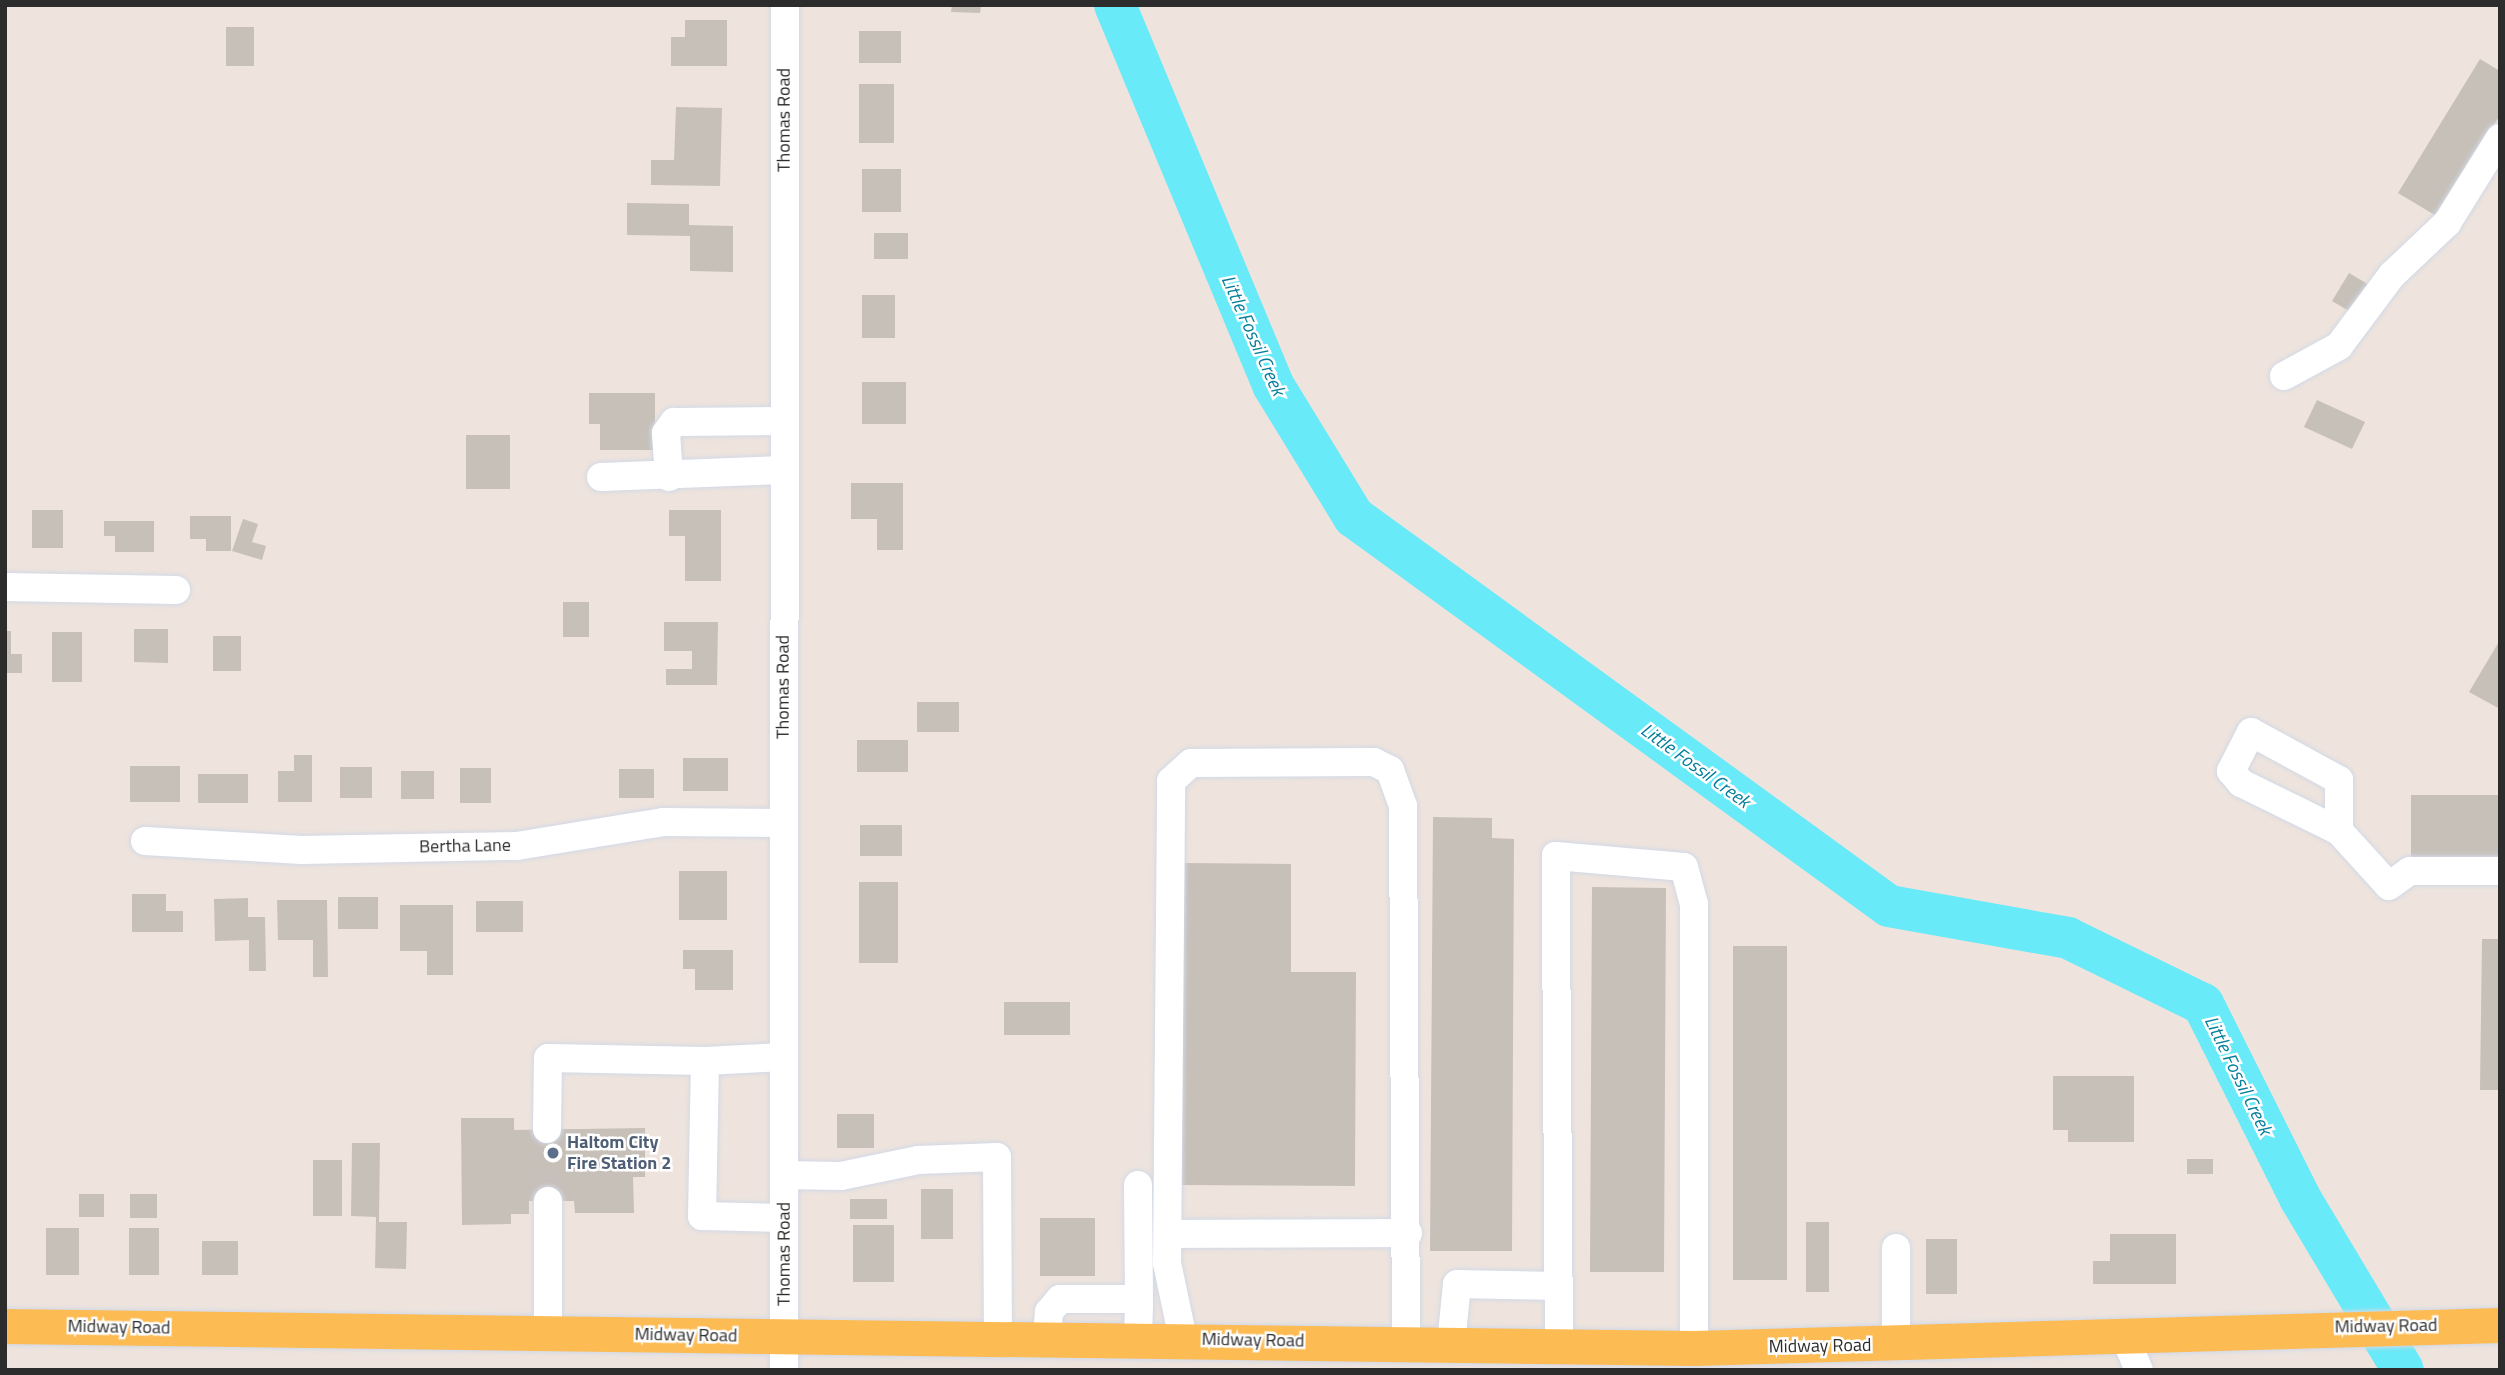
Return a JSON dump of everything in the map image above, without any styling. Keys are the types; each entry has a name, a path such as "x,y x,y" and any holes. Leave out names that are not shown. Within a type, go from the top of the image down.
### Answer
{"main road":[{"name":"Midway Road","path":"5,1326 548,1333 784,1353 999,1338 1047,1339 1138,1322 1183,1339 1451,1344 1583,1354 2288,1329 2500,1325"}],"street":[{"name":"Thomas Road","path":"784,1353 782,824 785,5"},
{"path":"2284,376 2339,345 2392,275 2447,223 2500,138"},
{"path":"669,477 666,433 674,422 783,421"},
{"path":"601,477 669,477 783,470"},
{"path":"5,587 176,590"},
{"path":"1183,1339 1168,1234 1171,781 1191,763 1374,762 1390,770 1403,806 1408,1233 1406,1343"},
{"name":"Bertha Lane","path":"145,841 302,850 517,846 663,822 782,824"},
{"path":"2339,831 2389,886 2410,871 2500,871"},
{"path":"1583,1354 1559,1286 1556,856 1684,867 1695,904 1694,1348"},
{"path":"547,1129 548,1058 705,1060 783,1057"},
{"path":"705,1060 702,1216 784,1218"},
{"path":"784,1175 841,1176 918,1160 996,1157 999,1338"},
{"path":"1138,1185 1138,1322"},
{"path":"548,1201 548,1333"},
{"path":"1168,1234 1408,1233"},
{"path":"1896,1248 1896,1345"},
{"path":"1451,1344 1457,1284 1559,1286"},
{"path":"2124,1335 2139,1370"}],"building":[{"path":"952,5 981,5 980,13 951,12"},
{"path":"685,20 727,20 727,66 671,66 671,37 685,37"},
{"path":"226,27 254,27 254,66 226,66"},
{"path":"859,31 901,31 901,63 859,63"},
{"path":"2480,59 2500,71 2500,115 2438,217 2398,193"},
{"path":"859,84 894,84 894,143 859,143"},
{"path":"676,107 722,108 720,186 651,185 651,160 674,160"},
{"path":"862,169 901,169 901,212 862,212"},
{"path":"627,203 689,204 689,225 733,226 733,272 690,271 690,236 627,235"},
{"path":"874,233 908,233 908,259 874,259"},
{"path":"2349,273 2371,286 2354,314 2332,301"},
{"path":"862,295 895,295 895,338 862,338"},
{"path":"862,382 906,382 906,424 862,424"},
{"path":"589,393 655,393 655,450 600,450 600,424 589,424"},
{"path":"2317,400 2365,422 2352,449 2304,427"},
{"path":"466,435 510,435 510,489 466,489"},
{"path":"851,483 903,483 903,550 877,550 877,519 851,519"},
{"path":"32,510 63,510 63,548 32,548"},
{"path":"669,510 721,510 721,581 685,581 685,536 669,536"},
{"path":"190,516 231,516 231,551 206,551 206,539 190,539"},
{"path":"243,519 258,524 252,542 266,546 262,560 232,551"},
{"path":"104,521 154,521 154,552 115,552 115,536 104,536"},
{"path":"563,602 589,602 589,637 563,637"},
{"path":"664,622 718,622 717,685 666,685 666,669 692,669 692,651 664,651"},
{"path":"134,629 168,629 168,663 134,662"},
{"path":"5,631 11,631 11,654 22,654 22,673 5,673"},
{"path":"52,632 82,632 82,682 52,682"},
{"path":"213,636 241,636 241,671 213,671"},
{"path":"2500,640 2500,709 2469,692"},
{"path":"917,702 959,702 959,732 917,732"},
{"path":"857,740 908,740 908,772 857,772"},
{"path":"294,755 312,755 312,802 278,802 278,771 294,771"},
{"path":"683,758 728,758 728,791 683,791"},
{"path":"130,766 180,766 180,802 130,802"},
{"path":"340,767 372,767 372,798 340,798"},
{"path":"460,768 491,768 491,803 460,803"},
{"path":"619,769 654,769 654,798 619,798"},
{"path":"401,771 434,771 434,799 401,799"},
{"path":"198,774 248,774 248,803 198,803"},
{"path":"2411,795 2499,795 2499,859 2411,859"},
{"path":"1433,817 1492,818 1492,838 1514,839 1512,1251 1430,1251"},
{"path":"860,825 902,825 902,856 860,856"},
{"path":"1182,863 1291,864 1291,972 1356,972 1355,1186 1181,1185"},
{"path":"679,871 727,871 727,920 679,920"},
{"path":"859,882 898,882 898,963 859,963"},
{"path":"1592,887 1666,888 1664,1272 1590,1272"},
{"path":"132,894 166,894 166,911 183,911 183,932 132,932"},
{"path":"338,897 378,897 378,929 338,929"},
{"path":"248,898 248,917 265,917 266,971 249,971 249,940 215,941 214,899"},
{"path":"277,900 327,900 328,977 313,977 313,940 278,940"},
{"path":"476,901 523,901 523,932 476,932"},
{"path":"400,905 453,905 453,975 427,975 427,951 400,951"},
{"path":"2482,939 2500,939 2500,1090 2480,1090"},
{"path":"1733,946 1787,946 1787,1280 1733,1280"},
{"path":"683,950 733,950 733,990 695,990 695,969 683,969"},
{"path":"1004,1002 1070,1002 1070,1035 1004,1035"},
{"path":"2053,1076 2134,1076 2134,1142 2068,1142 2068,1130 2053,1130"},
{"path":"837,1114 874,1114 874,1148 837,1148"},
{"name":"Haltom City Fire Station 2","path":"461,1118 514,1118 514,1130 645,1128 645,1177 633,1177 634,1213 575,1213 574,1201 529,1201 529,1214 511,1214 511,1224 462,1225"},
{"path":"352,1143 380,1143 379,1222 407,1222 406,1269 375,1268 376,1217 351,1216"},
{"path":"2187,1159 2213,1159 2213,1174 2187,1174"},
{"path":"313,1160 342,1160 342,1216 313,1216"},
{"path":"921,1189 953,1189 953,1239 921,1239"},
{"path":"79,1194 104,1194 104,1217 79,1217"},
{"path":"130,1194 157,1194 157,1218 130,1218"},
{"path":"850,1199 887,1199 887,1219 850,1219"},
{"path":"1040,1218 1095,1218 1095,1276 1040,1276"},
{"path":"1806,1222 1829,1222 1829,1292 1806,1292"},
{"path":"853,1225 894,1225 894,1282 853,1282"},
{"path":"46,1228 79,1228 79,1275 46,1275"},
{"path":"129,1228 159,1228 159,1275 129,1275"},
{"path":"2110,1234 2176,1234 2176,1284 2093,1284 2093,1261 2110,1261"},
{"path":"1926,1239 1957,1239 1957,1294 1926,1294"},
{"path":"202,1241 238,1241 238,1275 202,1275"}],"waterway":[{"name":"Little Fossil Creek","path":"1115,5 1273,385 1354,517 1889,906 2068,938 2203,1004 2300,1198 2403,1370"}],"tunnel":[{"path":"547,1129 548,1201"}],"place":[{"name":"Haltom City Fire Station 2","path":"553,1153"}]}
